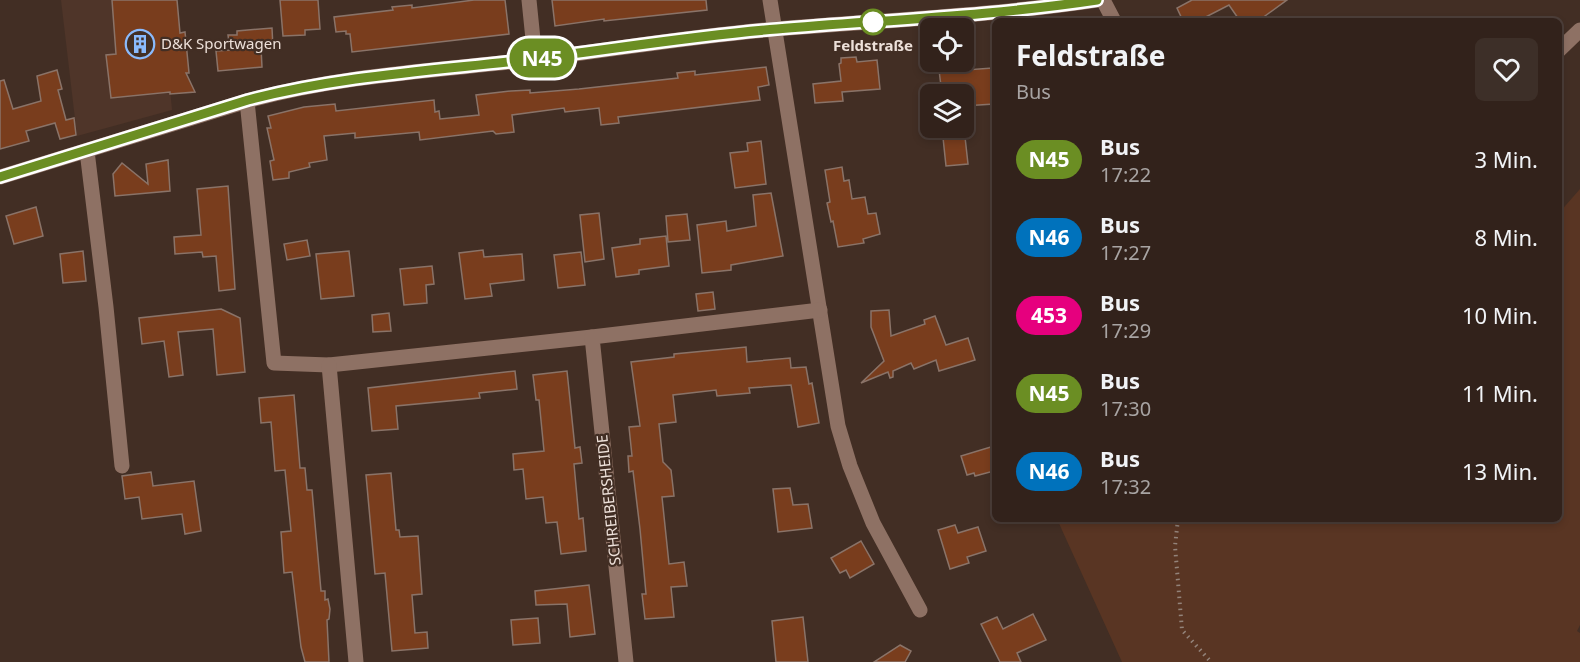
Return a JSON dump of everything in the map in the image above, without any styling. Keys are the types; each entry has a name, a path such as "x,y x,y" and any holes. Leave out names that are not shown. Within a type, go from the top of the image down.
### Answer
{"street":[{"path":"529,0 535,59"},
{"path":"770,0 838,426 850,466 873,523 920,610"},
{"path":"0,177 248,100 329,82 775,29 1040,8 1097,0"},
{"path":"1103,0 1112,18"},
{"path":"1562,47 1580,30"},
{"path":"248,100 274,363 329,364 592,337 820,310"},
{"path":"87,151 122,466"},
{"name":"SCHREIBERSHEIDE","path":"592,337 626,662"},
{"path":"329,364 356,662"}],"path":[{"path":"1178,522 1175,546 1182,630 1211,662"}],"shaded area":[{"path":"61,0 162,0 172,110 77,136"},
{"path":"1580,189 1580,625 1577,631 1580,633 1580,662 1122,662 1058,522 1562,522 1562,210"}],"building":[{"name":"D&K Sportwagen","path":"112,0 177,0 180,33 185,32 189,73 186,73 195,92 111,98 106,55 116,54"},
{"path":"280,0 318,0 320,29 305,30 305,35 283,36"},
{"path":"474,0 505,0 509,34 352,52 350,34 346,34 346,31 336,32 334,17 393,10 392,7 412,5 412,8"},
{"path":"552,0 706,0 707,10 604,21 604,19 555,26"},
{"path":"1192,0 1287,0 1262,18 1238,18 1229,5 1204,18 1182,18 1177,8"},
{"path":"272,28 273,48 261,48 262,67 218,71 216,51 230,50 228,35 237,35 237,31"},
{"path":"856,57 857,62 877,60 880,89 842,92 843,101 815,103 813,84 841,81 839,64 841,58"},
{"path":"766,67 769,85 758,87 760,100 618,117 619,123 601,125 599,108 565,112 564,108 512,115 514,132 496,134 493,131 420,140 419,132 355,138 355,133 324,136 327,160 309,163 310,167 289,172 289,178 273,180 270,161 274,160 267,128 271,128 268,116 304,107 335,104 336,111 434,100 435,112 439,111 440,119 479,115 476,95 511,91 530,90 530,93 579,89 678,78 677,73 695,71 695,75"},
{"path":"992,68 992,104 974,105 974,84 941,84 939,72 974,72 974,69"},
{"path":"57,70 62,89 58,90 66,120 74,118 76,135 60,139 55,123 26,131 29,141 0,149 0,81 4,80 13,109 41,101 37,76"},
{"path":"943,138 965,138 968,164 946,166"},
{"path":"761,141 766,184 735,188 730,153 748,151 747,143"},
{"path":"168,160 170,191 115,196 113,174 122,163 148,184 146,164"},
{"path":"842,167 844,181 849,180 852,199 865,197 868,214 876,213 880,234 863,239 864,243 838,247 827,203 830,202 825,170"},
{"path":"228,186 235,289 219,291 216,256 203,257 202,252 175,254 174,237 201,235 197,189"},
{"path":"771,193 783,256 731,265 731,270 702,273 697,225 726,221 727,231 756,226 753,195"},
{"path":"36,207 43,236 14,244 6,216"},
{"path":"599,213 604,259 585,262 580,215"},
{"path":"687,214 690,240 668,242 666,216"},
{"path":"666,236 669,266 639,270 639,274 616,277 612,248 640,244 640,239"},
{"path":"307,240 310,256 287,260 284,244"},
{"path":"483,250 484,257 522,254 524,280 490,284 492,296 465,299 459,253"},
{"path":"83,251 86,281 63,283 60,254"},
{"path":"349,251 354,296 321,299 316,254"},
{"path":"581,252 585,285 558,288 554,255"},
{"path":"432,266 434,284 426,285 427,303 404,305 400,269"},
{"path":"713,292 715,309 698,311 696,294"},
{"path":"221,309 240,318 245,372 217,375 213,329 178,332 183,375 169,377 164,341 142,344 139,318"},
{"path":"889,310 891,336 925,324 924,320 935,316 946,345 968,338 975,360 939,371 936,360 914,369 911,363 893,371 893,377 890,378 888,372 861,383 884,361 871,327 871,311"},
{"path":"389,313 391,331 373,332 372,315"},
{"path":"746,347 747,362 790,358 791,368 806,367 809,384 812,383 819,423 798,427 791,385 749,388 750,393 717,396 716,390 673,395 676,422 659,424 663,462 671,470 674,496 662,497 669,564 684,562 687,586 671,587 674,617 645,619 642,594 646,594 640,529 633,471 629,472 628,456 632,456 629,427 640,426 631,362 674,357 674,354"},
{"path":"515,371 517,389 479,393 480,398 396,406 398,429 372,431 368,388"},
{"path":"567,371 575,448 580,447 582,463 574,464 579,519 583,518 586,551 561,554 557,522 546,523 543,497 526,499 523,469 514,470 513,454 544,451 539,400 536,400 533,375"},
{"path":"294,395 300,468 305,468 307,490 312,490 321,591 325,591 325,600 328,599 330,609 327,620 329,662 305,662 301,647 292,572 284,573 281,532 291,531 285,470 275,471 271,422 261,423 259,398"},
{"path":"992,447 992,472 975,476 974,473 967,475 961,456"},
{"path":"151,472 153,486 194,481 201,531 185,534 182,514 142,519 139,497 125,499 122,476"},
{"path":"391,473 396,530 399,530 400,537 418,536 422,594 412,595 415,633 427,632 428,648 392,651 385,573 375,574 366,475"},
{"path":"790,488 793,505 808,504 812,528 778,532 773,489"},
{"path":"955,525 958,533 978,527 986,551 967,557 969,563 950,569 938,530"},
{"path":"861,541 874,564 850,578 846,570 840,573 831,558"},
{"path":"589,585 595,634 570,637 567,604 536,605 535,591"},
{"path":"1033,614 1046,640 1017,653 1021,662 1000,662 981,624 997,617 1003,629"},
{"path":"803,617 808,662 776,662 772,621"},
{"path":"538,618 540,643 513,645 511,620"},
{"path":"900,645 911,651 905,662 874,662"}],"bus line":[{"name":"N45","path":"0,177 248,100 329,82 775,29 1040,8 1097,0"}],"place":[{"name":"Feldstraße","path":"873,22"},
{"name":"D&K Sportwagen","path":"140,44"}]}
